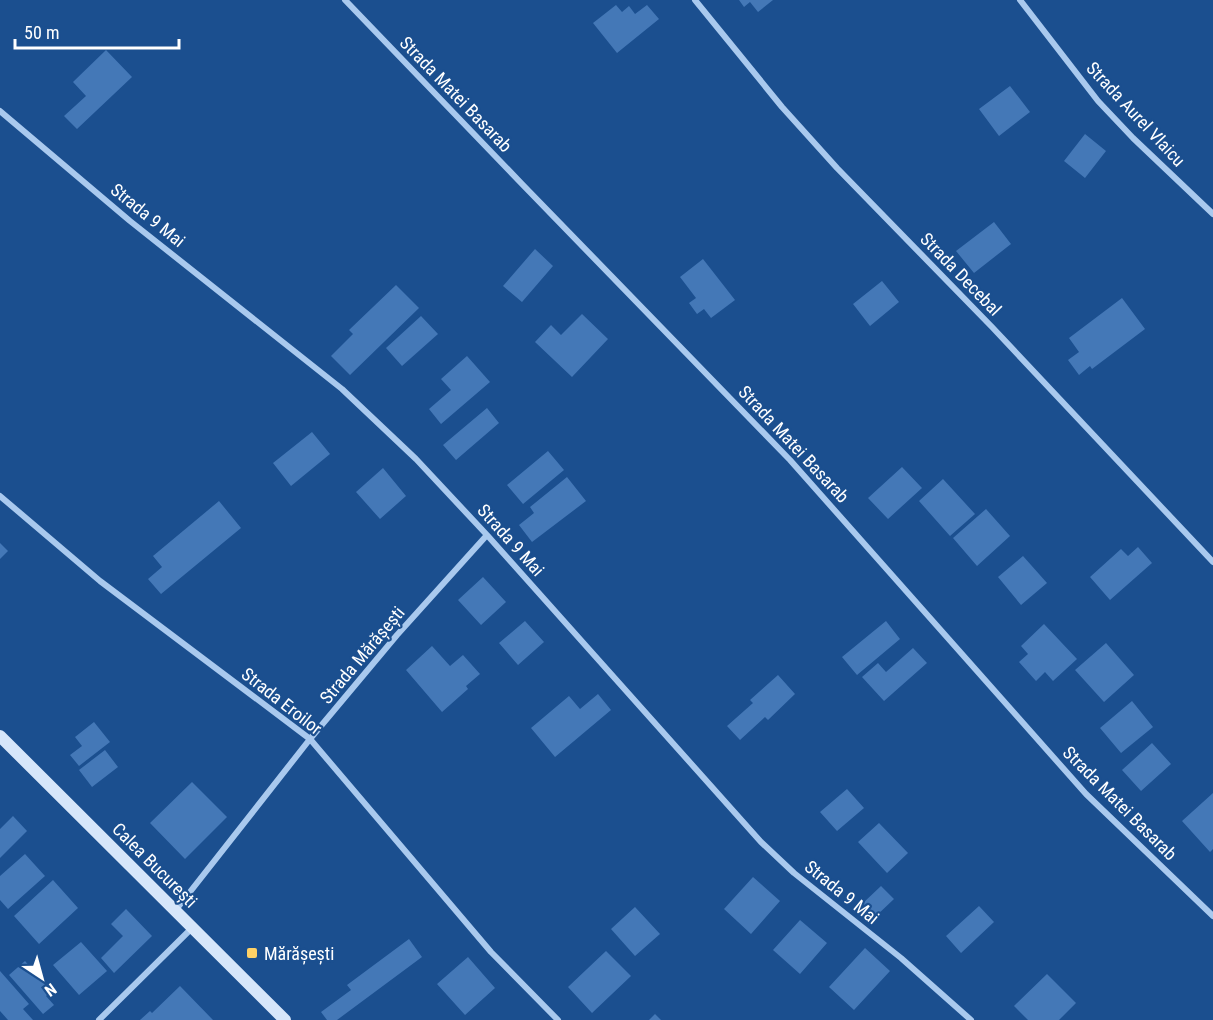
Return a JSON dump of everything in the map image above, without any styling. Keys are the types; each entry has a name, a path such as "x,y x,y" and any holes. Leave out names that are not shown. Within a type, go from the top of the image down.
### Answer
{"main road":[{"name":"Calea București","path":"0,736 285,1020"}],"street":[{"name":"Strada Matei Basarab","path":"345,0 790,460 1086,794 1213,916"},
{"name":"Strada Decebal","path":"695,0 782,107 837,168 992,327 1213,562"},
{"name":"Strada Aurel Vlaicu","path":"1020,0 1098,100 1133,138 1213,214"},
{"name":"Strada 9 Mai","path":"0,111 130,221 342,389 416,459 487,535 761,842 794,873 901,958 971,1020"},
{"name":"Strada Eroilor","path":"0,496 100,581 310,740 491,952 558,1020"},
{"name":"Strada Mărășești","path":"175,911 310,740 397,635 487,535"},
{"path":"99,1020 192,927"}],"building":[{"path":"739,0 773,0 758,12 750,2 744,7"},
{"path":"616,5 622,12 629,6 635,14 647,5 659,19 617,53 593,23"},
{"path":"106,50 132,77 77,129 64,116 86,96 73,82"},
{"path":"1010,86 1030,112 999,136 979,109"},
{"path":"1085,134 1106,151 1085,178 1064,161"},
{"path":"994,222 1011,244 974,273 956,251"},
{"path":"535,249 553,266 522,302 503,286"},
{"path":"703,259 735,300 711,318 704,309 697,314 689,303 696,298 680,277"},
{"path":"882,281 899,302 870,326 853,304"},
{"path":"396,285 419,308 350,375 331,356 353,334 349,330"},
{"path":"1122,298 1145,329 1092,369 1090,366 1079,375 1068,360 1079,352 1069,338"},
{"path":"582,314 608,339 572,377 535,342 551,325 561,335"},
{"path":"421,316 438,334 402,366 386,348"},
{"path":"467,356 490,382 441,424 429,409 451,390 441,379"},
{"path":"487,408 499,423 456,460 443,445"},
{"path":"312,432 330,454 291,486 273,463"},
{"path":"548,451 564,470 523,504 507,485"},
{"path":"902,467 922,488 888,519 868,498"},
{"path":"383,468 406,496 380,519 356,492"},
{"path":"567,477 586,501 532,542 519,525 534,513 530,507"},
{"path":"943,479 975,514 950,536 919,501"},
{"path":"219,501 241,528 161,594 148,579 162,567 153,556"},
{"path":"986,509 1010,536 977,566 953,538"},
{"path":"0,543 8,551 0,559"},
{"path":"1138,547 1152,563 1110,600 1090,577 1121,549 1128,556"},
{"path":"1023,556 1047,583 1021,605 998,577"},
{"path":"483,577 506,602 481,625 458,600"},
{"path":"525,621 544,642 518,665 499,643"},
{"path":"886,621 900,639 857,675 842,657"},
{"path":"1044,624 1077,659 1053,681 1045,672 1036,681 1019,662 1028,654 1021,646"},
{"path":"1106,643 1134,675 1104,702 1075,670"},
{"path":"432,646 450,666 463,655 480,674 466,686 468,689 442,712 406,670"},
{"path":"913,648 927,663 884,701 862,677 878,663 886,672"},
{"path":"778,675 795,694 768,720 765,717 740,740 727,726 753,703 750,700"},
{"path":"598,694 611,710 555,757 531,728 569,696 580,709"},
{"path":"1132,701 1153,727 1121,753 1100,728"},
{"path":"94,722 110,742 79,766 70,755 82,746 75,737"},
{"path":"1152,743 1171,764 1141,791 1122,770"},
{"path":"105,750 118,767 92,787 79,770"},
{"path":"192,782 227,817 185,859 150,823"},
{"path":"847,789 864,808 837,831 820,812"},
{"path":"1213,793 1213,849 1210,852 1182,821"},
{"path":"13,816 27,831 0,858 0,829"},
{"path":"879,823 908,853 887,873 858,842"},
{"path":"25,854 45,876 8,909 0,900 0,876"},
{"path":"753,877 780,901 751,934 724,909"},
{"path":"53,880 78,908 39,944 14,916"},
{"path":"881,886 894,899 875,917 862,904"},
{"path":"979,906 994,922 961,953 946,936"},
{"path":"635,907 660,934 635,956 611,929"},
{"path":"126,909 152,936 114,973 101,958 123,936 111,924"},
{"path":"800,920 827,943 800,974 773,950"},
{"path":"409,939 422,957 337,1020 327,1020 321,1012 351,990 347,985"},
{"path":"81,942 107,971 79,995 53,965"},
{"path":"865,948 890,971 854,1010 829,987"},
{"path":"606,951 631,976 592,1013 568,987"},
{"path":"468,957 495,988 465,1015 437,984"},
{"path":"25,961 51,991 46,996 54,1005 43,1014 9,975"},
{"path":"0,971 29,1004 23,1009 33,1020 8,1020 0,1011"},
{"path":"1047,974 1076,1003 1059,1020 1028,1020 1014,1006"},
{"path":"180,986 213,1020 140,1020 150,1011 152,1013"},
{"path":"655,1014 661,1020 649,1020"}],"place":[{"name":"Mărășești","path":"252,953"}]}
